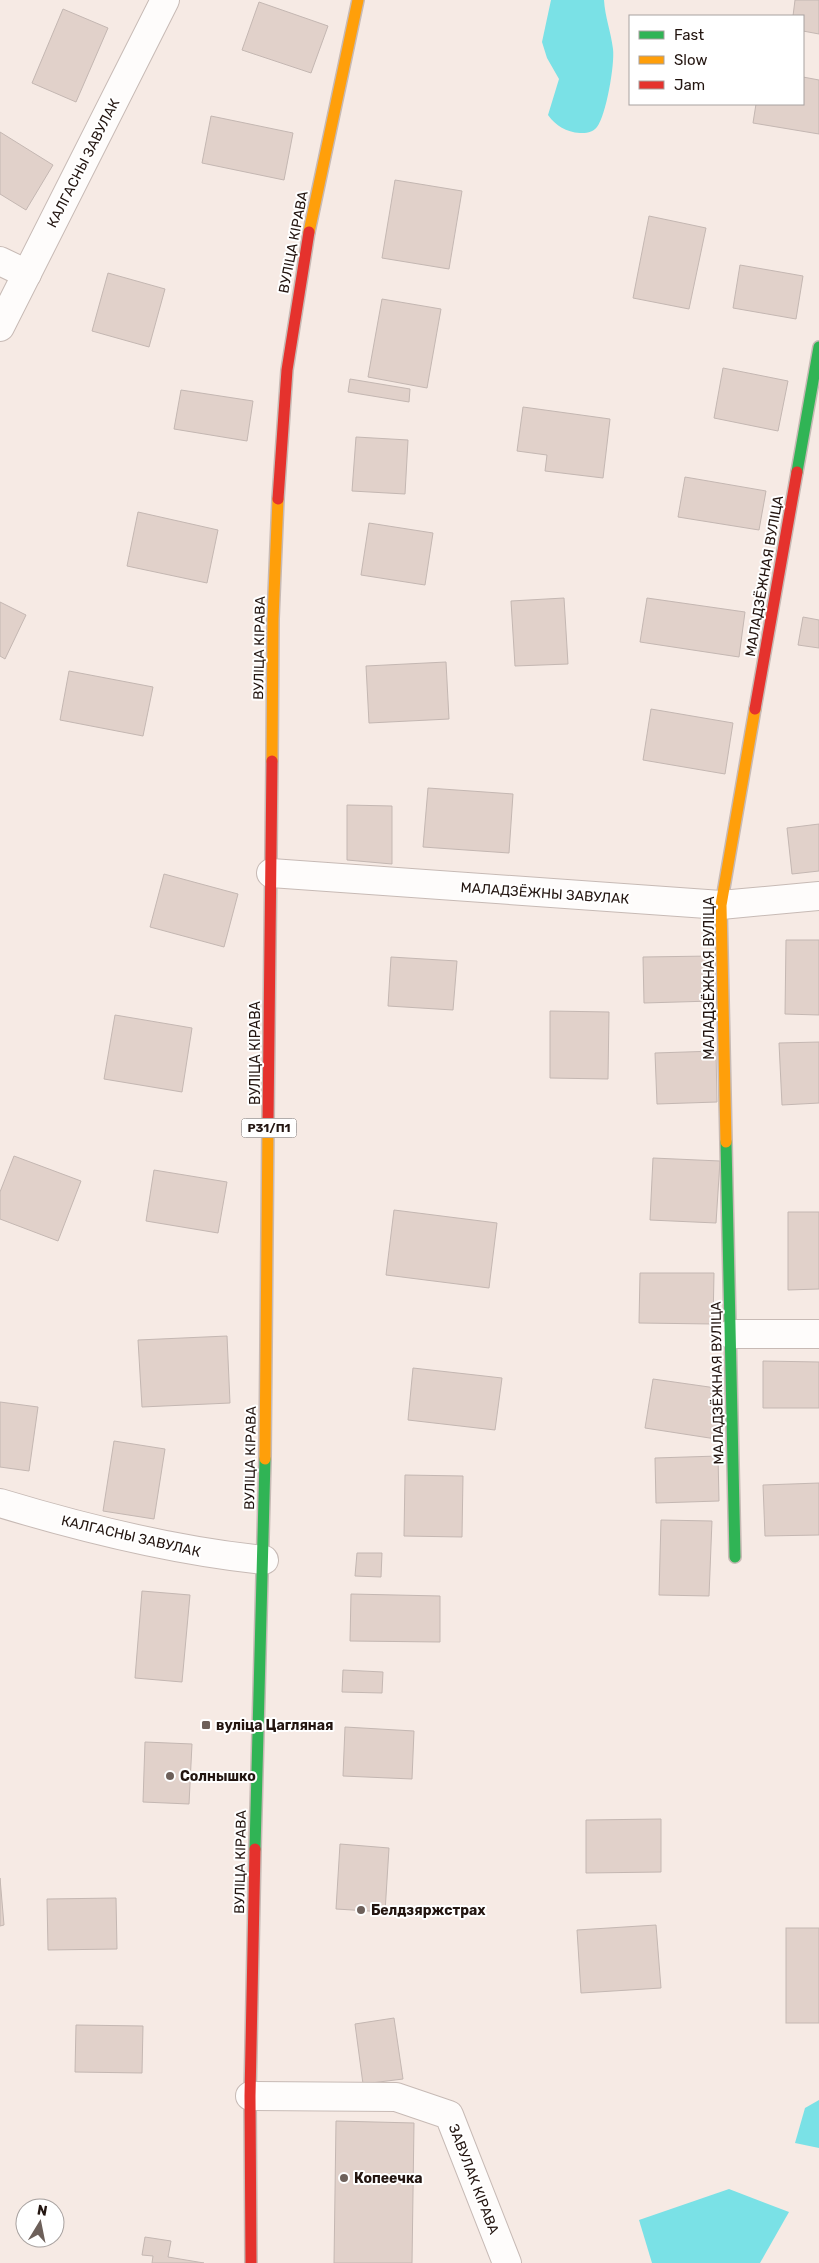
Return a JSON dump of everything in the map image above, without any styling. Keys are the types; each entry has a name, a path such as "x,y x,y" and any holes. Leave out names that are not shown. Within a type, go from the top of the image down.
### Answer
{"main road":[{"name":"ВУЛІЦА КІРАВА","path":"251,2263 250,2096 255,1827 264,1560 273,619 278,505 291,336 314,208 358,0"},
{"name":"МАЛАДЗЁЖНАЯ ВУЛІЦА","path":"735,1557 721,905 819,347"}],"street":[{"name":"КАЛГАСНЫ ЗАВУЛАК","path":"0,327 165,0"},
{"path":"0,261 27,274"},
{"name":"МАЛАДЗЁЖНЫ ЗАВУЛАК","path":"271,874 721,905 819,896"},
{"path":"731,1334 819,1334"},
{"name":"КАЛГАСНЫ ЗАВУЛАК","path":"0,1503 42,1516 211,1555 264,1560"},
{"name":"ЗАВУЛАК КІРАВА","path":"250,2096 327,2095 396,2097 448,2115 507,2263"}],"water":[{"path":"551,0 604,0 613,49 613,66 604,112 597,127 589,132 580,133 566,130 554,122 548,115 559,79 547,58 542,42"},
{"path":"819,2100 819,2148 795,2143 805,2108"},
{"path":"729,2189 789,2212 760,2263 652,2263 639,2220"}],"building":[{"path":"795,0 819,0 819,34 804,31 804,15 793,15"},
{"path":"259,2 328,26 311,73 242,50"},
{"path":"63,9 108,28 76,102 32,83"},
{"path":"804,77 819,80 819,134 753,123 756,105 804,105"},
{"path":"211,116 293,133 284,180 202,163"},
{"path":"0,132 53,165 26,210 0,194"},
{"path":"395,180 462,191 449,269 382,258"},
{"path":"649,216 706,228 689,309 633,298"},
{"path":"740,265 803,276 796,319 733,308"},
{"path":"108,273 165,289 149,347 92,331"},
{"path":"382,299 441,309 427,388 368,377"},
{"path":"723,368 788,381 778,431 714,418"},
{"path":"350,379 410,389 409,402 348,392"},
{"path":"181,390 253,401 247,441 174,429"},
{"path":"523,407 610,419 603,478 545,471 547,455 517,451"},
{"path":"356,437 408,440 405,494 352,491"},
{"path":"685,477 766,491 759,530 678,517"},
{"path":"138,512 218,530 207,583 127,566"},
{"path":"369,523 433,533 425,585 361,575"},
{"path":"564,598 568,664 515,666 511,601"},
{"path":"647,598 745,612 739,657 640,642"},
{"path":"0,602 26,615 5,659 0,656"},
{"path":"803,617 819,620 819,648 798,645"},
{"path":"446,662 449,719 369,723 366,666"},
{"path":"69,671 153,687 143,736 60,720"},
{"path":"651,709 733,723 725,774 643,760"},
{"path":"428,788 513,794 509,853 423,847"},
{"path":"347,805 392,806 392,864 347,860"},
{"path":"819,824 819,871 792,874 787,828"},
{"path":"164,874 238,894 224,947 150,927"},
{"path":"786,940 819,940 819,1015 785,1014"},
{"path":"711,956 712,1001 644,1003 643,957"},
{"path":"391,957 457,961 453,1010 388,1006"},
{"path":"550,1011 609,1012 608,1079 550,1078"},
{"path":"115,1015 192,1028 182,1092 104,1079"},
{"path":"819,1042 819,1103 782,1105 779,1043"},
{"path":"716,1051 717,1102 657,1104 655,1053"},
{"path":"14,1156 81,1181 58,1241 0,1219 0,1192"},
{"path":"653,1158 720,1161 716,1223 650,1220"},
{"path":"154,1170 227,1182 218,1233 146,1221"},
{"path":"394,1210 497,1223 489,1288 386,1275"},
{"path":"788,1212 819,1212 819,1289 788,1290"},
{"path":"640,1273 714,1273 713,1324 639,1323"},
{"path":"227,1336 230,1403 142,1407 138,1340"},
{"path":"763,1361 819,1362 819,1408 763,1408"},
{"path":"413,1368 502,1378 495,1430 408,1420"},
{"path":"653,1379 723,1389 716,1439 645,1428"},
{"path":"0,1402 38,1407 29,1471 0,1467"},
{"path":"114,1441 165,1449 154,1519 103,1511"},
{"path":"718,1456 719,1501 656,1503 655,1458"},
{"path":"405,1475 463,1476 462,1537 404,1536"},
{"path":"819,1483 819,1535 765,1536 763,1485"},
{"path":"661,1520 712,1521 709,1596 659,1595"},
{"path":"357,1553 382,1553 381,1577 355,1576"},
{"path":"142,1591 190,1595 182,1682 135,1678"},
{"path":"351,1594 440,1596 440,1642 350,1641"},
{"path":"343,1670 383,1672 382,1693 342,1692"},
{"path":"345,1727 414,1731 412,1779 343,1776"},
{"path":"145,1742 192,1744 189,1804 143,1802"},
{"path":"661,1819 661,1872 586,1873 586,1820"},
{"path":"340,1844 389,1848 385,1912 336,1909"},
{"path":"0,1878 4,1925 0,1926"},
{"path":"116,1898 117,1949 48,1950 47,1899"},
{"path":"656,1925 661,1988 581,1993 577,1930"},
{"path":"786,1928 819,1928 819,2023 786,2023"},
{"path":"394,2018 403,2079 363,2084 355,2024"},
{"path":"76,2025 143,2026 142,2073 75,2072"},
{"path":"336,2121 414,2123 412,2263 334,2263"},
{"path":"145,2237 171,2241 168,2257 204,2263 152,2263 153,2256 142,2255"}],"traffic: fast":[{"path":"797,472 819,347"},
{"path":"726,1142 735,1557"},
{"path":"255,1849 265,1459"}],"traffic: slow":[{"path":"309,232 358,0"},
{"path":"272,761 273,619 278,499"},
{"path":"726,1142 721,905 755,709"},
{"path":"265,1459 268,1122"}],"traffic: jam":[{"path":"278,499 287,370 309,232"},
{"path":"755,709 797,472"},
{"path":"268,1122 272,761"},
{"path":"251,2263 250,2096 255,1849"}],"place":[{"name":"вуліца Цагляная","path":"206,1725"},
{"name":"Солнышко","path":"170,1776"},
{"name":"Белдзяржстрах","path":"361,1910"},
{"name":"Копеечка","path":"344,2178"}]}
